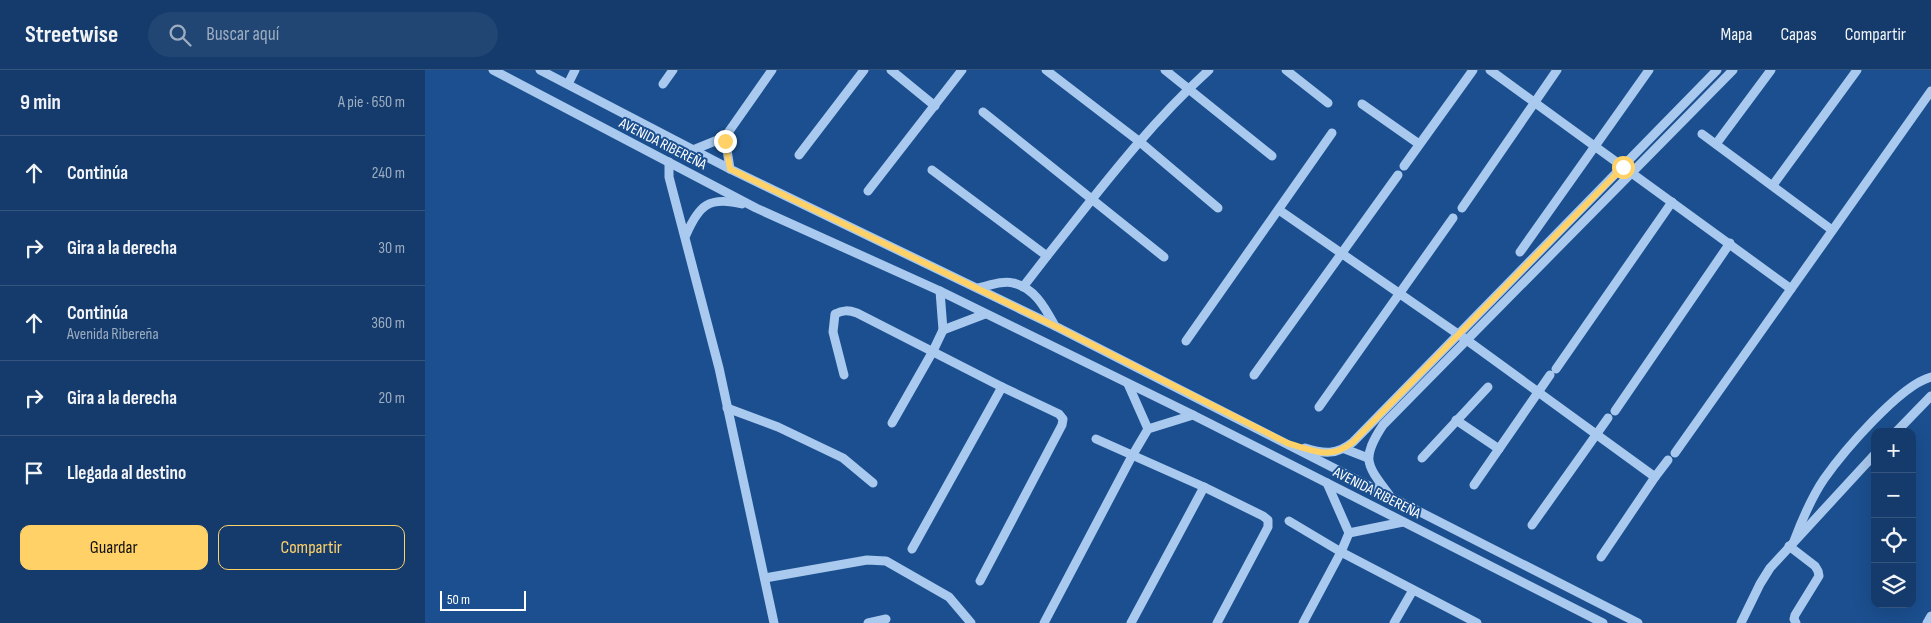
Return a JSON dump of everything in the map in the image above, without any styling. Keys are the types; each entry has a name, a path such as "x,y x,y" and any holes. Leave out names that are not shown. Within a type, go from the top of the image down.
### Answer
{"street":[{"name":"AVENIDA RIBEREÑA","path":"493,70 757,208 940,291 1193,415 1603,623"},
{"name":"AVENIDA RIBEREÑA","path":"540,70 730,169 1055,326 1287,443 1391,499 1638,623"},
{"path":"568,84 575,70"},
{"path":"663,84 673,70"},
{"path":"693,150 725,137 772,70"},
{"path":"799,155 864,70"},
{"path":"891,70 935,106"},
{"path":"869,191 962,70"},
{"path":"1046,70 1140,142 1218,208"},
{"path":"1165,70 1272,156"},
{"path":"1023,287 1092,199 1140,142 1189,88 1209,70"},
{"path":"1286,70 1327,103"},
{"path":"1404,166 1473,70"},
{"path":"1490,70 1791,289"},
{"path":"1462,208 1557,70"},
{"path":"1520,252 1649,70"},
{"path":"1287,443 1321,453 1331,453 1345,449 1717,70"},
{"path":"1391,499 1369,468 1367,458 1374,439 1383,425 1468,341 1733,70"},
{"path":"1717,144 1771,70"},
{"path":"1773,185 1857,70"},
{"path":"1601,557 1655,478 1931,91"},
{"path":"1361,104 1419,144"},
{"path":"983,112 1164,257"},
{"path":"1186,342 1332,133"},
{"path":"1703,134 1832,230"},
{"path":"725,137 730,169"},
{"path":"669,162 669,177 727,408 774,623"},
{"path":"932,170 1047,256"},
{"path":"1254,375 1398,175"},
{"path":"685,235 699,211 712,202 725,200 757,208"},
{"path":"1474,485 1672,202"},
{"path":"1279,210 1468,341 1655,478"},
{"path":"1319,408 1453,218"},
{"path":"1615,411 1730,243"},
{"path":"977,288 1011,282 1023,287 1034,294 1041,302 1055,326"},
{"path":"892,423 933,352 943,330 940,291"},
{"path":"844,375 833,332 835,314 842,310 857,313 1002,388 1059,414 1063,419 1062,426 980,580"},
{"path":"943,330 985,314"},
{"path":"1791,544 1824,479 1871,422 1906,390 1931,377"},
{"path":"1128,384 1148,429"},
{"path":"1422,458 1488,387"},
{"path":"912,549 1002,388"},
{"path":"1900,428 1931,396"},
{"path":"727,408 778,427 843,458 873,483"},
{"path":"1044,623 1148,429 1193,415"},
{"path":"1532,525 1608,418"},
{"path":"1456,420 1499,449"},
{"path":"1096,439 1204,487 1268,520 1268,526 1217,623"},
{"path":"1345,449 1367,458"},
{"path":"1741,623 1770,568 1871,458"},
{"path":"1303,623 1341,552 1349,533 1327,483"},
{"path":"1131,623 1204,487"},
{"path":"1289,521 1341,552 1477,623"},
{"path":"1349,533 1403,522"},
{"path":"1791,544 1815,566 1819,576 1795,615 1796,623"},
{"path":"765,578 867,560 886,561 949,597 971,623"},
{"path":"1394,623 1413,590"},
{"path":"1927,623 1931,616"},
{"path":"868,623 886,619"}],"route":[{"path":"725,141 730,169 1055,326 1287,443 1321,453 1331,453 1345,449 1353,442 1623,167"}]}
